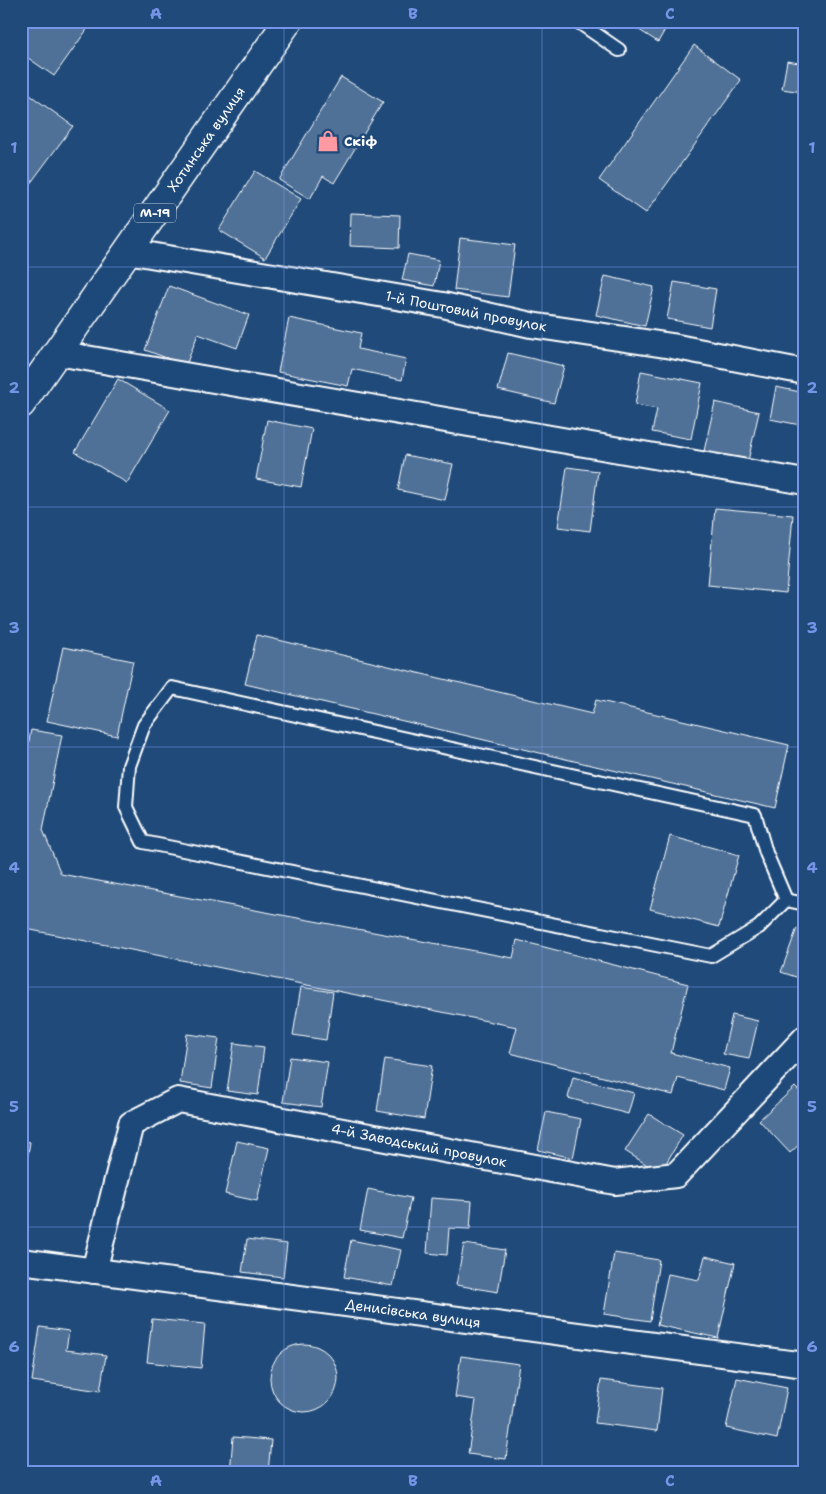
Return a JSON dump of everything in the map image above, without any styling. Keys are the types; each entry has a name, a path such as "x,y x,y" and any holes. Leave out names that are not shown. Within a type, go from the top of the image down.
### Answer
{"highway":[{"name":"Хотинська вулиця","path":"21,404 288,21"}],"street":[{"name":"1-й Поштовий провулок","path":"127,251 443,306 531,325 672,346 805,372"},
{"path":"57,353 805,482"},
{"name":"4-й Заводський провулок","path":"94,1271 131,1124 178,1100 615,1182 676,1175 805,1038"},
{"name":"Денисівська вулиця","path":"21,1261 805,1365"}],"lane":[{"path":"577,21 620,50"},
{"path":"172,688 755,815 766,853 786,900 759,927 710,956 143,842 126,807 129,766 144,725 172,688"},
{"path":"786,900 805,904"}],"building":[{"path":"25,21 93,21 54,76 21,53 21,27"},
{"path":"625,21 670,21 658,42"},
{"path":"694,45 741,80 646,213 599,180"},
{"path":"787,61 805,64 802,92 782,89"},
{"path":"341,77 383,102 334,183 323,176 310,199 279,180"},
{"path":"30,95 73,126 21,196 21,106"},
{"path":"255,171 301,199 265,258 219,230"},
{"path":"351,213 400,215 399,248 350,246"},
{"path":"460,238 515,245 508,297 454,290"},
{"path":"408,254 439,260 434,286 402,280"},
{"path":"605,276 654,287 645,326 596,315"},
{"path":"674,282 716,289 710,327 667,319"},
{"path":"169,286 249,315 237,348 198,334 186,365 145,350"},
{"path":"289,318 361,333 358,349 406,359 402,380 352,369 348,386 278,372"},
{"path":"508,353 564,366 554,403 498,390"},
{"path":"641,371 702,383 691,439 652,432 657,409 635,405"},
{"path":"118,379 170,410 127,483 75,452"},
{"path":"776,387 805,393 805,426 770,419"},
{"path":"715,402 759,412 748,461 704,451"},
{"path":"267,420 312,429 301,487 256,479"},
{"path":"405,455 453,464 445,500 398,490"},
{"path":"567,467 598,471 590,531 558,527"},
{"path":"715,508 793,515 786,593 708,585"},
{"path":"257,635 592,714 596,700 789,745 775,808 245,684"},
{"path":"63,647 133,661 117,736 47,721"},
{"path":"31,730 62,735 43,830 61,874 513,958 517,940 688,984 671,1053 730,1068 724,1090 678,1078 673,1095 510,1053 517,1027 21,928 21,783"},
{"path":"670,836 739,855 719,927 650,909"},
{"path":"797,928 805,931 805,964 799,978 781,972"},
{"path":"301,987 333,992 326,1040 293,1035"},
{"path":"732,1015 758,1021 749,1059 723,1054"},
{"path":"187,1034 219,1038 212,1088 180,1083"},
{"path":"234,1043 264,1047 258,1095 227,1091"},
{"path":"290,1057 328,1062 321,1107 283,1102"},
{"path":"385,1059 432,1066 424,1119 377,1111"},
{"path":"573,1077 634,1093 628,1114 568,1098"},
{"path":"795,1087 805,1097 805,1139 790,1153 759,1120"},
{"path":"546,1112 581,1119 573,1158 538,1150"},
{"path":"649,1114 683,1135 660,1173 625,1151"},
{"path":"21,1140 30,1142 25,1172 21,1171"},
{"path":"237,1141 269,1148 257,1201 225,1194"},
{"path":"368,1189 411,1198 402,1238 360,1230"},
{"path":"431,1198 472,1201 470,1229 449,1228 447,1255 427,1253"},
{"path":"247,1239 287,1244 283,1277 242,1272"},
{"path":"351,1240 401,1250 393,1286 344,1277"},
{"path":"464,1244 505,1250 498,1292 456,1285"},
{"path":"614,1253 659,1260 650,1321 604,1314"},
{"path":"705,1256 735,1263 718,1338 657,1325 668,1274 699,1280"},
{"path":"152,1319 205,1324 201,1368 147,1362"},
{"path":"40,1327 69,1331 66,1350 106,1355 100,1391 32,1381"},
{"path":"304,1344 317,1347 328,1354 335,1365 338,1378 335,1391 328,1402 317,1409 304,1412 291,1409 280,1402 273,1391 270,1378 273,1365 280,1354 291,1347"},
{"path":"461,1356 519,1364 506,1459 468,1454 476,1400 455,1397"},
{"path":"737,1378 787,1388 777,1439 726,1428"},
{"path":"601,1380 662,1388 657,1431 595,1423"},
{"path":"233,1437 271,1440 268,1473 230,1473"}],"place":[{"name":"Скіф","path":"328,141"}]}
